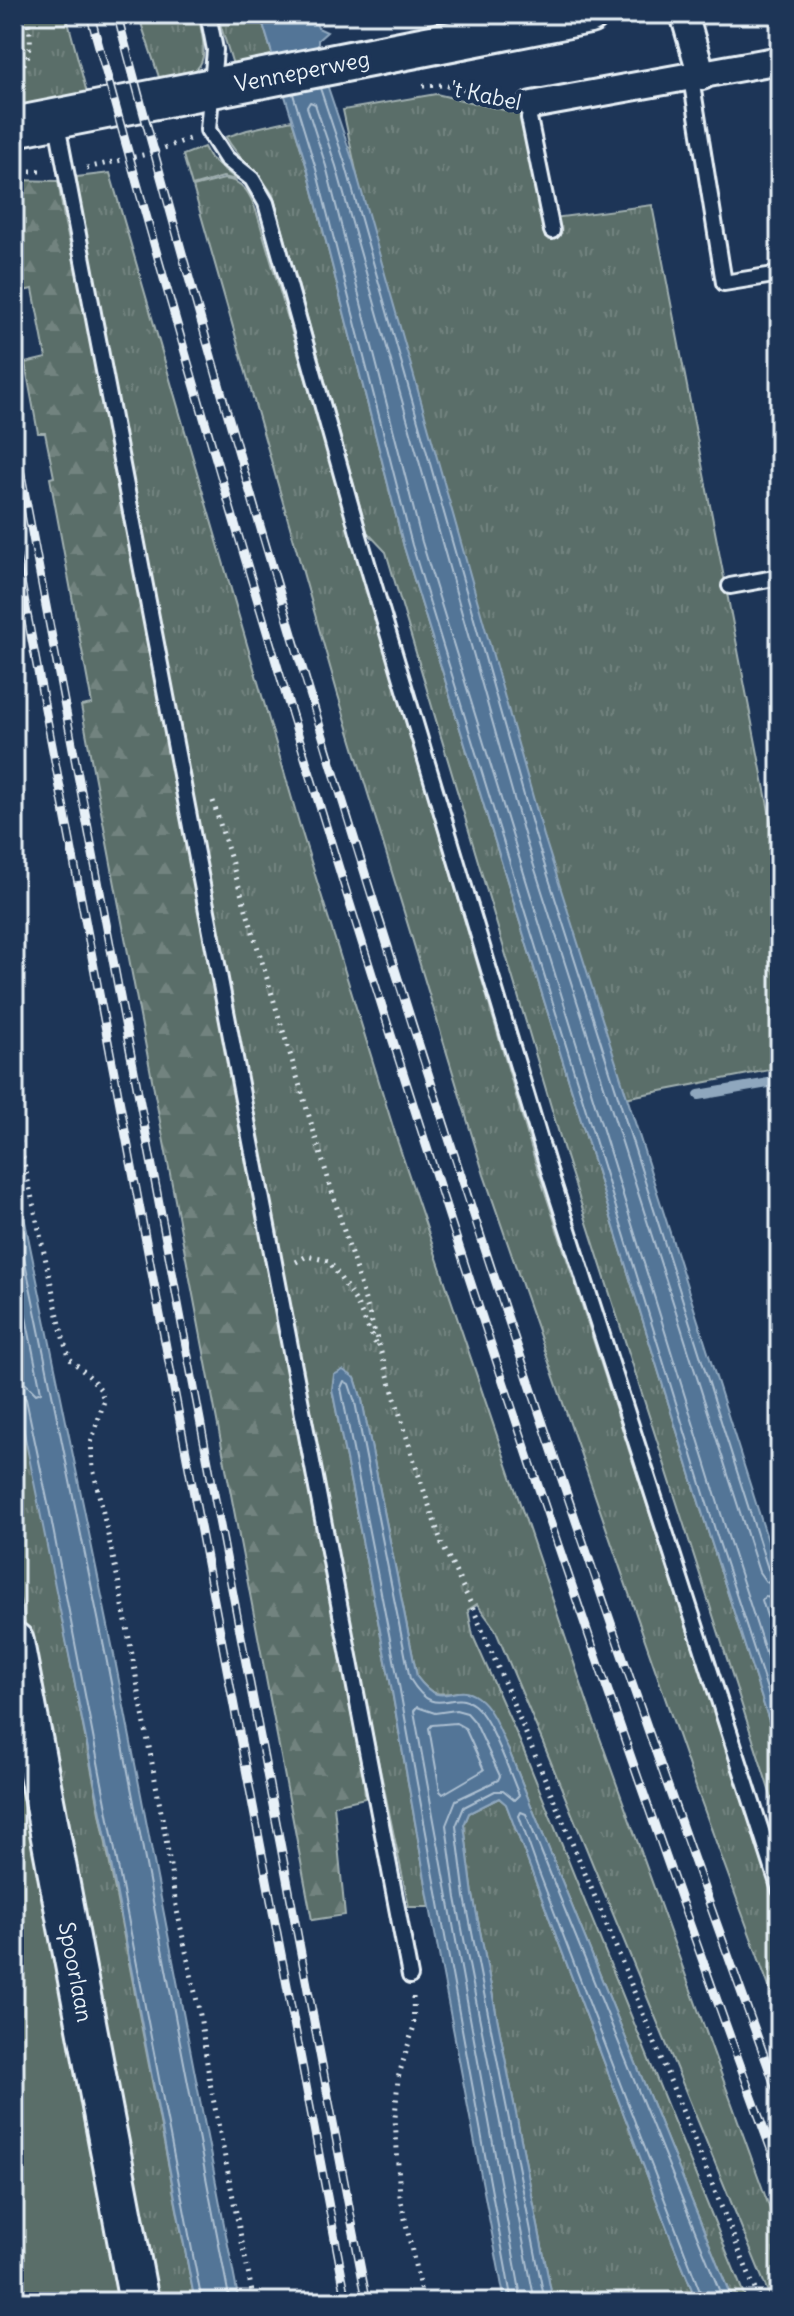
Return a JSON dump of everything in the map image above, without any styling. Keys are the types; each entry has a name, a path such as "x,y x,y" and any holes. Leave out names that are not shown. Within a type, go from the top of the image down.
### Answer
{"main road":[{"name":"Venneperweg","path":"14,127 589,14"},
{"name":"Spoorlaan","path":"14,1642 139,2302"}],"street":[{"path":"684,14 697,77"},
{"name":"'t Kabel","path":"532,105 780,60"}],"lane":[{"path":"208,14 224,86 208,130 226,158 252,179 266,203 359,536 543,1152 780,1890"},
{"path":"697,77 724,283 780,274"},
{"path":"532,105 529,118 552,231"},
{"path":"56,119 410,1976"},
{"path":"730,586 780,577"}],"path":[{"path":"14,77 31,53 31,33 26,14"},
{"name":"'t Kabel","path":"410,87 442,85 532,105"},
{"path":"65,170 107,165 147,154 180,144 208,130"},
{"path":"14,274 17,292"},
{"path":"211,792 442,1544 472,1606 605,1920 760,2302"},
{"path":"14,1118 67,1350 70,1359 101,1390 104,1401 91,1443 93,1468 119,1584 176,1906 200,2015 210,2083 254,2302"},
{"path":"277,1281 292,1264 307,1256 329,1261 355,1300 386,1366"},
{"path":"410,1976 414,2026 398,2078 395,2118 404,2223 423,2302"}],"green space":[{"path":"14,14 66,14 88,97 14,111"},
{"path":"138,14 198,14 203,52 197,69 161,83"},
{"path":"217,14 260,14 273,57 241,62 242,68 235,71"},
{"path":"436,94 525,115 554,218 652,205 780,868 780,1068 609,1101 414,441 343,110"},
{"path":"292,120 308,171 404,547 780,1755 780,1824 566,1157 386,552 367,532 273,195 226,137"},
{"path":"204,147 210,158 237,180 223,177 192,186 183,155"},
{"path":"110,173 299,823 398,1143 591,1713 780,2237 780,2302 772,2302 495,1629 477,1604 468,1610 473,1636 521,1744 747,2302 733,2302 509,1751 457,1692 434,1692 417,1677 355,1378 332,1389 391,1686 430,1907 409,1907 280,1271 208,873 78,214 77,177"},
{"path":"224,179 242,186 257,213 536,1164 780,1914 780,2017 697,1790 484,1175 338,695 193,187"},
{"path":"14,180 58,181 79,280 364,1781 365,1798 334,1805 345,1915 312,1920 81,706 92,704 50,478 54,477 45,433 38,433 25,363 46,358 33,289 22,291 14,254"},
{"path":"14,1383 195,2302 155,2302 14,1567"},
{"path":"14,1747 119,2302 14,2302"},
{"path":"499,1798 506,1804 697,2302 553,2302 473,1895 464,1825 469,1813"}],"water":[{"path":"260,14 312,14 318,28 327,32 318,40 318,58 353,161 544,836 780,1579 780,1755 404,547 308,171"},
{"path":"14,1168 114,1655 239,2302 195,2302 14,1383"},
{"path":"343,1370 355,1378 362,1400 417,1677 434,1693 461,1692 477,1697 496,1722 733,2302 697,2302 506,1804 499,1798 469,1813 464,1825 473,1895 553,2302 505,2302 391,1686 332,1389 334,1375"}],"waterway":[{"path":"699,1095 780,1081"}],"railway":[{"path":"90,14 245,560 412,1102 590,1640 780,2174"},
{"path":"117,14 264,541 425,1064 597,1583 780,2099"},
{"path":"14,437 367,2302"},
{"path":"14,545 347,2302"}]}
